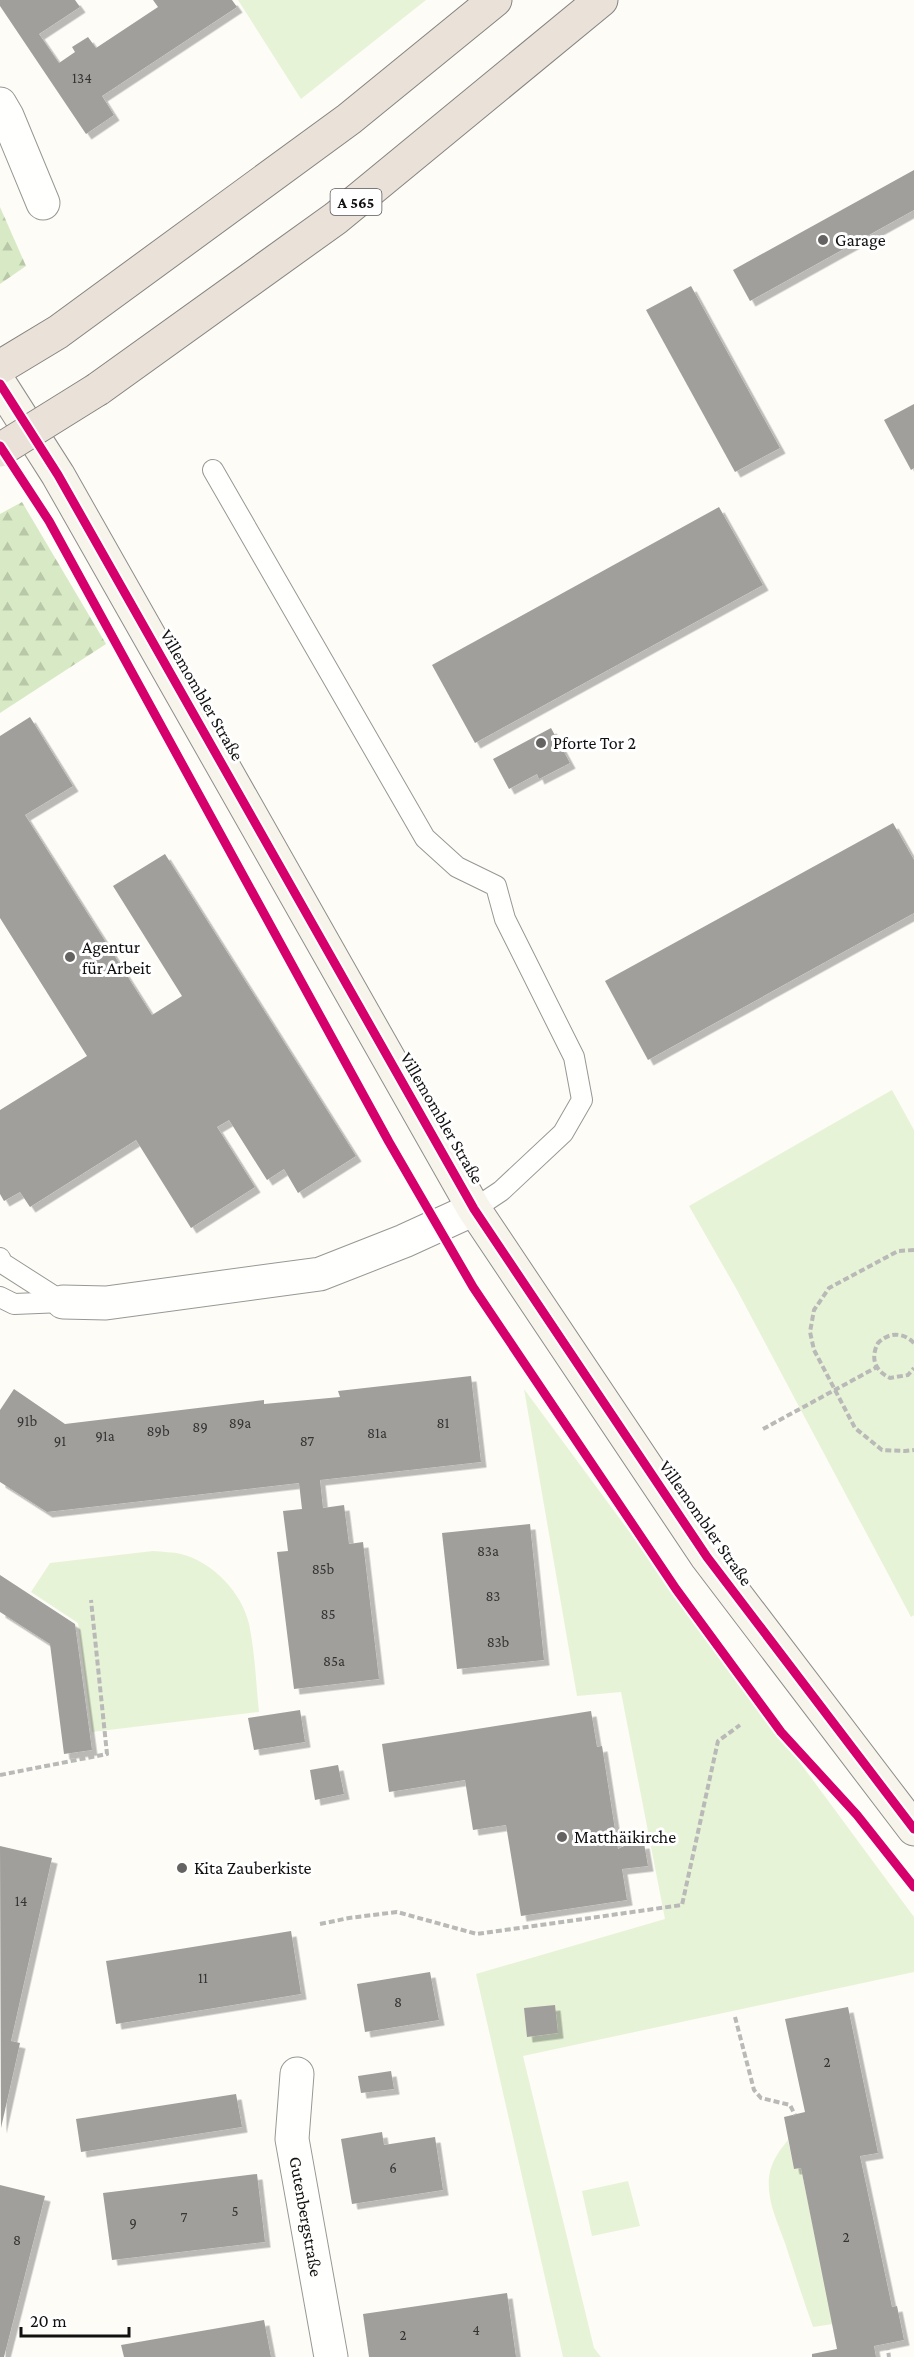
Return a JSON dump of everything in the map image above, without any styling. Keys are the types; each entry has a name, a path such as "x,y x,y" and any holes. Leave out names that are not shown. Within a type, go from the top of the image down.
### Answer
{"highway":[{"path":"0,367 57,332 349,118 495,0"},
{"name":"A 565","path":"0,450 98,389 336,218 601,0"}],"street":[{"path":"0,104 43,203"},
{"name":"Villemombler Straße","path":"0,384 58,475 474,1209 706,1557 914,1829"},
{"name":"Villemombler Straße","path":"63,1302 106,1303 320,1274 404,1241 474,1209"},
{"name":"Gutenbergstraße","path":"297,2074 292,2139 331,2357"}],"lane":[{"path":"213,470 425,838 457,867 496,886 505,919 574,1057 582,1100 563,1132 501,1191 474,1209"},
{"path":"0,1258 2,1263 63,1302"},
{"name":"Villemombler Straße","path":"0,1297 14,1304 63,1302"}],"path":[{"path":"914,1250 898,1251 830,1288 814,1310 810,1332 814,1350 855,1428 882,1450 914,1450"},
{"path":"914,1344 902,1335 891,1334 884,1337 874,1349 873,1357 877,1367 884,1375 898,1378 908,1375 914,1368"},
{"path":"763,1428 877,1367"},
{"path":"0,1775 107,1754 91,1600"},
{"path":"320,1924 397,1912 477,1934 682,1905 718,1741 740,1725"},
{"path":"735,2017 754,2090 761,2097 790,2105 795,2115"},
{"path":"887,2344 889,2357"}],"green space":[{"path":"238,0 426,0 301,99"},
{"path":"0,207 26,266 0,284"},
{"path":"22,502 106,644 0,713 0,514"},
{"path":"892,1090 914,1130 914,1615 911,1617 737,1290 689,1206"},
{"path":"524,1389 914,1917 914,1972 523,2056 594,2348 601,2357 563,2357 476,1974 665,1919 621,1692 577,1696"},
{"path":"153,1551 178,1553 193,1558 215,1571 233,1590 249,1624 259,1712 92,1732 78,1623 31,1592 50,1563"},
{"path":"788,2140 794,2169 801,2168 833,2324 813,2327 771,2203 770,2172 776,2157"},
{"path":"628,2181 640,2226 592,2236 582,2191"}],"building":[{"path":"0,0 75,0 80,7 39,34 59,63 75,52 72,47 88,37 96,48 158,7 153,0 232,0 237,7 102,96 114,115 86,134 0,6"},
{"name":"Garage","path":"914,170 914,210 750,301 733,270"},
{"path":"691,286 780,448 735,472 646,310"},
{"path":"914,404 914,468 911,470 884,420"},
{"path":"719,507 763,585 475,743 432,665"},
{"name":"Agentur für Arbeit","path":"30,717 73,786 25,815 152,1015 182,996 113,886 165,854 356,1156 298,1193 284,1169 267,1180 229,1120 217,1127 255,1187 191,1228 136,1140 30,1207 20,1192 4,1201 0,1194 0,1110 87,1056 0,918 0,736"},
{"name":"Pforte Tor 2","path":"551,728 570,763 539,779 537,774 509,789 493,759"},
{"path":"893,823 914,860 914,913 648,1060 605,981"},
{"path":"471,1376 481,1462 320,1480 323,1508 344,1505 349,1544 363,1542 379,1679 294,1689 277,1552 288,1551 283,1511 302,1509 299,1483 47,1512 0,1482 0,1410 14,1389 65,1424 264,1400 264,1404 340,1397 338,1391"},
{"path":"530,1524 544,1660 457,1669 442,1533"},
{"path":"0,1575 75,1624 92,1750 64,1754 50,1644 0,1612"},
{"path":"300,1710 305,1742 254,1750 248,1718"},
{"name":"Matthäikirche","path":"591,1711 597,1747 602,1746 618,1849 644,1843 648,1866 622,1869 627,1900 521,1916 506,1825 473,1830 465,1780 389,1792 382,1744"},
{"path":"338,1765 344,1794 315,1800 310,1770"},
{"path":"0,1846 52,1858 11,2041 20,2043 1,2128"},
{"path":"291,1931 301,1994 116,2024 106,1961"},
{"path":"430,1972 439,2020 365,2032 357,1984"},
{"path":"555,2005 558,2033 527,2037 524,2008"},
{"path":"848,2007 878,2153 860,2156 892,2307 897,2306 904,2340 874,2346 876,2357 812,2357 812,2354 837,2349 801,2168 794,2169 784,2117 805,2112 785,2019"},
{"path":"391,2071 394,2089 361,2093 358,2076"},
{"path":"236,2094 242,2127 81,2152 76,2119"},
{"path":"382,2132 384,2145 435,2137 443,2190 352,2204 341,2139"},
{"path":"257,2174 265,2242 112,2260 103,2193"},
{"path":"0,2185 45,2196 4,2357 0,2357"},
{"path":"507,2293 516,2357 369,2357 363,2314"},
{"path":"264,2320 271,2357 124,2357 121,2345"}],"cycle path":[{"path":"0,384 58,475 474,1209 707,1557 914,1829"},
{"path":"0,446 49,521 389,1142 473,1287 676,1589 781,1732 857,1815 914,1887"}],"place":[{"name":"Garage","path":"823,240"},
{"name":"Pforte Tor 2","path":"541,743"},
{"name":"Agentur für Arbeit","path":"70,957"},
{"name":"Matthäikirche","path":"562,1837"},
{"name":"Kita Zauberkiste","path":"182,1868"}]}
